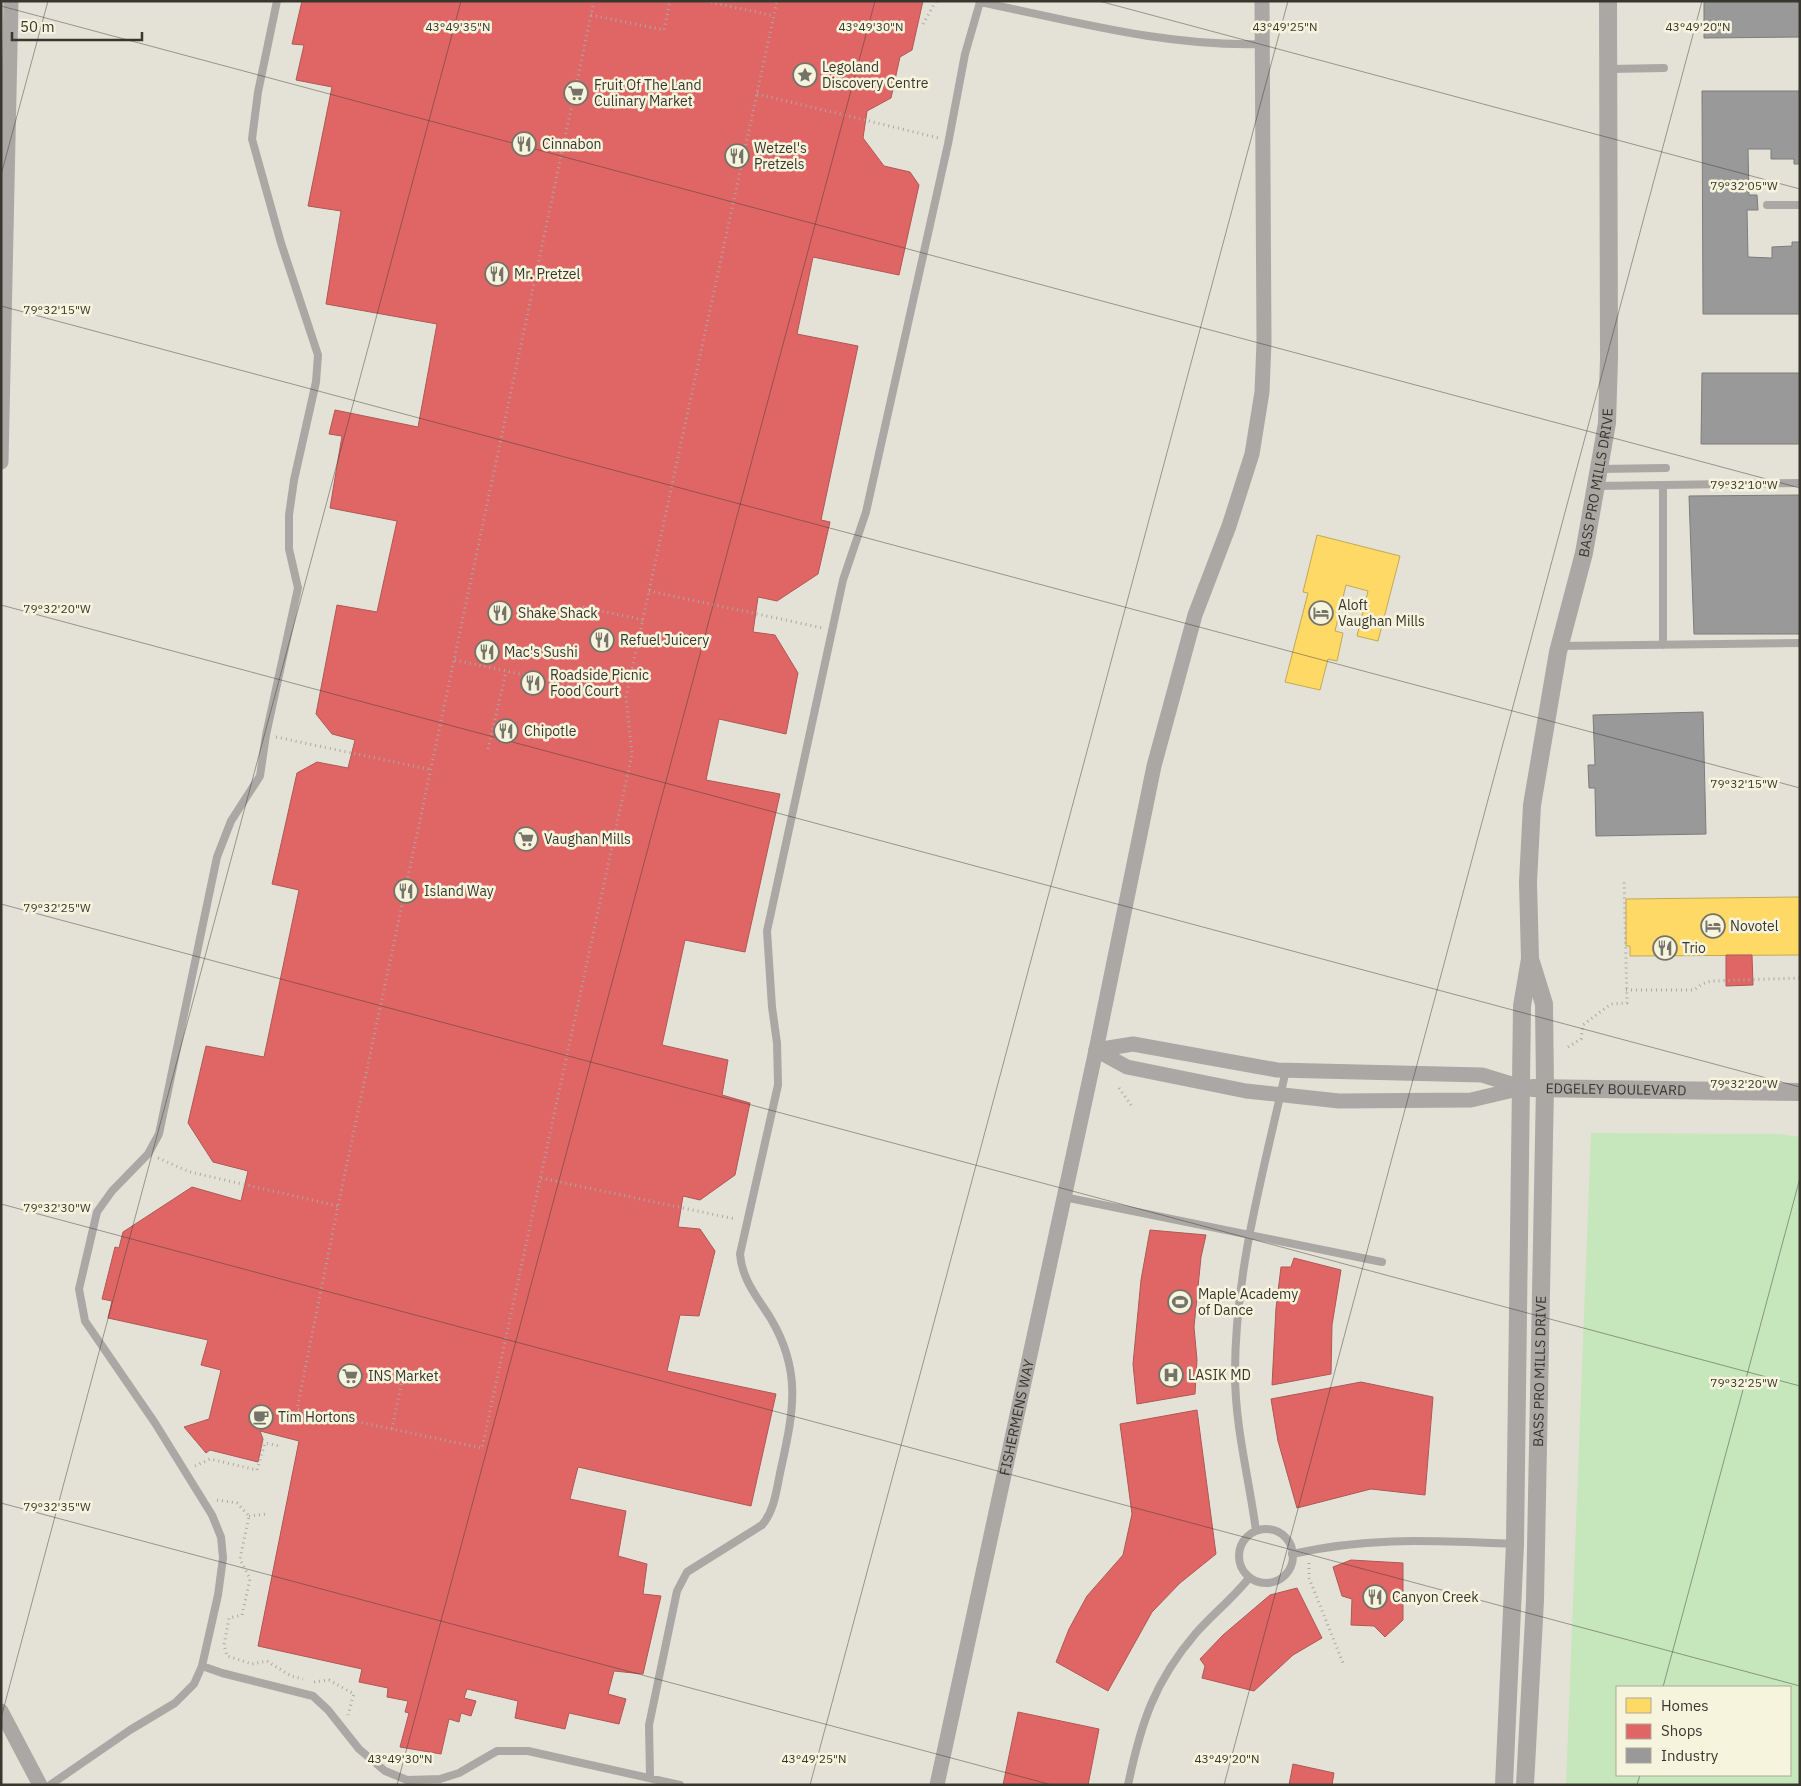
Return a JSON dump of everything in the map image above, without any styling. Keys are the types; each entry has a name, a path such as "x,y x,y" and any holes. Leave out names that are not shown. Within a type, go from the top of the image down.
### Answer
{"street":[{"path":"1,462 5,132 11,1"},
{"name":"FISHERMENS WAY","path":"938,1785 1096,1050 1154,766 1195,615 1229,526 1255,438 1262,392 1264,342 1262,1"},
{"name":"BASS PRO MILLS DRIVE","path":"1504,1785 1515,1544 1522,1006 1530,960 1528,882 1532,805 1543,730 1559,646 1584,553 1607,424 1609,359 1608,1"},
{"name":"BASS PRO MILLS DRIVE","path":"1526,1785 1535,1600 1545,1087 1544,1004 1530,960"},
{"path":"1096,1050 1133,1044 1286,1070 1482,1075 1522,1088"},
{"path":"1096,1050 1127,1067 1246,1091 1339,1101 1471,1100 1522,1088"},
{"name":"EDGELEY BOULEVARD","path":"1522,1088 1800,1092"},
{"path":"1,1710 40,1785"}],"lane":[{"path":"50,1785 130,1730 176,1703 194,1684 202,1666 223,1558 221,1537 212,1515 155,1423 85,1321 79,1289 97,1212 112,1191 148,1154 158,1134 217,857 231,821 260,776 266,735 298,588 289,549 289,516 294,480 316,382 318,355 284,251 252,139 258,92 277,1"},
{"path":"650,1777 649,1726 677,1591 688,1572 767,1520 773,1503 792,1417 794,1392 791,1369 782,1342 749,1287 741,1266 740,1254 778,1085 777,1043 772,1007 767,932 843,580 866,512 949,140 965,54 980,2 1154,37 1227,45 1262,44"},
{"path":"1609,68 1664,68"},
{"path":"1768,205 1800,204"},
{"path":"1598,478 1666,468"},
{"path":"1598,478 1663,485 1800,483"},
{"path":"1663,485 1663,645"},
{"path":"1559,646 1800,643"},
{"path":"1256,1531 1238,1432 1235,1374 1238,1316 1250,1234 1286,1070"},
{"path":"1064,1197 1382,1262"},
{"path":"1256,1531 1274,1531 1282,1535 1289,1542 1292,1554 1289,1569 1284,1577 1275,1582 1266,1583 1249,1578 1239,1562 1239,1552 1248,1536 1256,1531"},
{"path":"1292,1554 1363,1542 1403,1540 1515,1544"},
{"path":"1128,1785 1146,1713 1158,1686 1176,1658 1197,1632 1236,1595 1249,1578"},
{"path":"202,1666 222,1673 313,1696 328,1710 359,1749 385,1771 407,1780 440,1779 450,1776 497,1751 528,1751 680,1785"}],"path":[{"path":"594,1 456,660 338,1206 298,1409 482,1448 632,754 626,698 777,1"},
{"path":"591,15 664,30 670,1"},
{"path":"706,1 774,16"},
{"path":"923,24 936,1"},
{"path":"757,94 949,140"},
{"path":"649,590 833,630"},
{"path":"584,607 643,620"},
{"path":"456,660 626,698"},
{"path":"488,749 506,672"},
{"path":"266,735 432,770"},
{"path":"1568,1047 1581,1038 1583,1025 1611,1004 1626,1003 1624,879"},
{"path":"1626,990 1694,990 1702,984 1711,981 1800,978"},
{"path":"1119,1088 1133,1108"},
{"path":"148,1154 190,1172 338,1206"},
{"path":"541,1178 746,1221"},
{"path":"392,1429 405,1366"},
{"path":"194,1467 210,1459 257,1470 265,1443 280,1446"},
{"path":"189,1458 199,1473"},
{"path":"212,1493 217,1500 237,1503 249,1516"},
{"path":"249,1516 267,1514"},
{"path":"249,1516 240,1559 250,1580 242,1615 229,1618 224,1645 227,1656 252,1664 267,1661 291,1676 318,1683 329,1680 354,1694 344,1730"},
{"path":"1309,1550 1308,1578 1343,1663"}],"green space":[{"path":"1591,1133 1779,1134 1800,1137 1800,1785 1566,1785"}],"building: Homes":[{"name":"Aloft Vaughan Mills","path":"1317,535 1400,556 1378,641 1357,636 1368,591 1346,585 1335,631 1343,633 1337,661 1328,659 1320,690 1285,682 1308,593 1303,592"},
{"name":"Novotel","path":"1800,897 1800,955 1630,956 1630,946 1626,946 1626,899"}],"building: Shops":[{"name":"Vaughan Mills","path":"302,1 923,1 912,50 900,57 891,98 867,111 863,138 884,166 910,172 919,185 899,275 813,257 797,334 858,346 821,520 830,522 818,574 777,601 758,597 753,632 775,635 798,673 786,734 719,719 706,780 780,794 745,952 685,940 662,1045 728,1060 722,1095 750,1103 735,1175 700,1200 683,1196 678,1227 700,1229 715,1251 699,1316 680,1315 667,1371 776,1394 751,1506 578,1467 570,1499 626,1511 618,1556 647,1564 643,1594 661,1596 643,1674 614,1671 608,1694 626,1699 619,1724 569,1713 565,1729 515,1718 518,1701 467,1689 464,1698 476,1701 471,1716 461,1713 459,1722 449,1719 441,1754 400,1747 409,1713 405,1712 408,1701 387,1697 388,1688 359,1682 362,1669 258,1646 299,1441 260,1431 263,1439 258,1462 210,1450 206,1453 184,1427 209,1419 221,1370 201,1365 208,1340 108,1318 112,1301 102,1299 115,1247 119,1248 123,1232 192,1187 241,1201 248,1171 213,1162 188,1123 206,1046 264,1057 299,890 272,884 297,773 317,762 348,768 355,740 332,734 316,714 337,605 377,612 397,521 330,508 342,436 329,434 335,410 418,427 437,324 326,304 341,211 308,206 332,87 296,80 304,45 292,44"},
{"path":"1726,955 1752,955 1753,985 1726,986"},
{"path":"1150,1230 1206,1235 1201,1257 1194,1327 1197,1360 1195,1394 1137,1404 1133,1364 1141,1280"},
{"path":"1294,1258 1341,1270 1332,1325 1331,1374 1272,1385 1276,1308 1281,1267 1291,1267"},
{"path":"1361,1382 1433,1397 1425,1495 1371,1489 1297,1508 1278,1441 1271,1399"},
{"path":"1197,1410 1216,1554 1180,1583 1152,1612 1108,1691 1056,1662 1069,1629 1087,1596 1123,1555 1132,1514 1120,1424"},
{"name":"Canyon Creek","path":"1351,1560 1403,1563 1403,1620 1385,1637 1374,1626 1351,1625 1352,1599 1342,1596 1333,1567"},
{"path":"1297,1588 1322,1638 1293,1655 1254,1691 1202,1678 1205,1666 1200,1659 1223,1635 1270,1595"},
{"path":"1018,1712 1099,1729 1088,1785 1003,1785"},
{"path":"1293,1764 1334,1773 1332,1785 1289,1785"}],"building: Industry":[{"path":"1704,1 1800,1 1800,37 1704,38"},
{"path":"1702,91 1800,91 1800,164 1794,164 1794,159 1771,159 1771,149 1748,149 1749,195 1757,195 1758,210 1747,210 1748,257 1772,258 1772,247 1792,246 1792,242 1800,242 1800,314 1703,314"},
{"path":"1702,373 1800,373 1800,444 1701,444"},
{"path":"1800,495 1800,634 1694,634 1689,496"},
{"path":"1703,712 1706,834 1596,836 1595,788 1589,788 1588,765 1595,765 1593,715"}],"place":[{"name":"Legoland Discovery Centre","path":"805,75"},
{"name":"Fruit Of The Land Culinary Market","path":"576,93"},
{"name":"Cinnabon","path":"524,144"},
{"name":"Wetzel's Pretzels","path":"737,156"},
{"name":"Mr. Pretzel","path":"497,274"},
{"name":"Shake Shack","path":"500,613"},
{"name":"Aloft Vaughan Mills","path":"1321,613"},
{"name":"Refuel Juicery","path":"602,640"},
{"name":"Mac's Sushi","path":"487,652"},
{"name":"Roadside Picnic Food Court","path":"533,683"},
{"name":"Chipotle","path":"506,731"},
{"name":"Vaughan Mills","path":"526,839"},
{"name":"Island Way","path":"406,891"},
{"name":"Novotel","path":"1713,926"},
{"name":"Trio","path":"1665,948"},
{"name":"Maple Academy of Dance","path":"1180,1302"},
{"name":"LASIK MD","path":"1171,1375"},
{"name":"INS Market","path":"350,1376"},
{"name":"Tim Hortons","path":"261,1417"},
{"name":"Canyon Creek","path":"1375,1597"}]}
